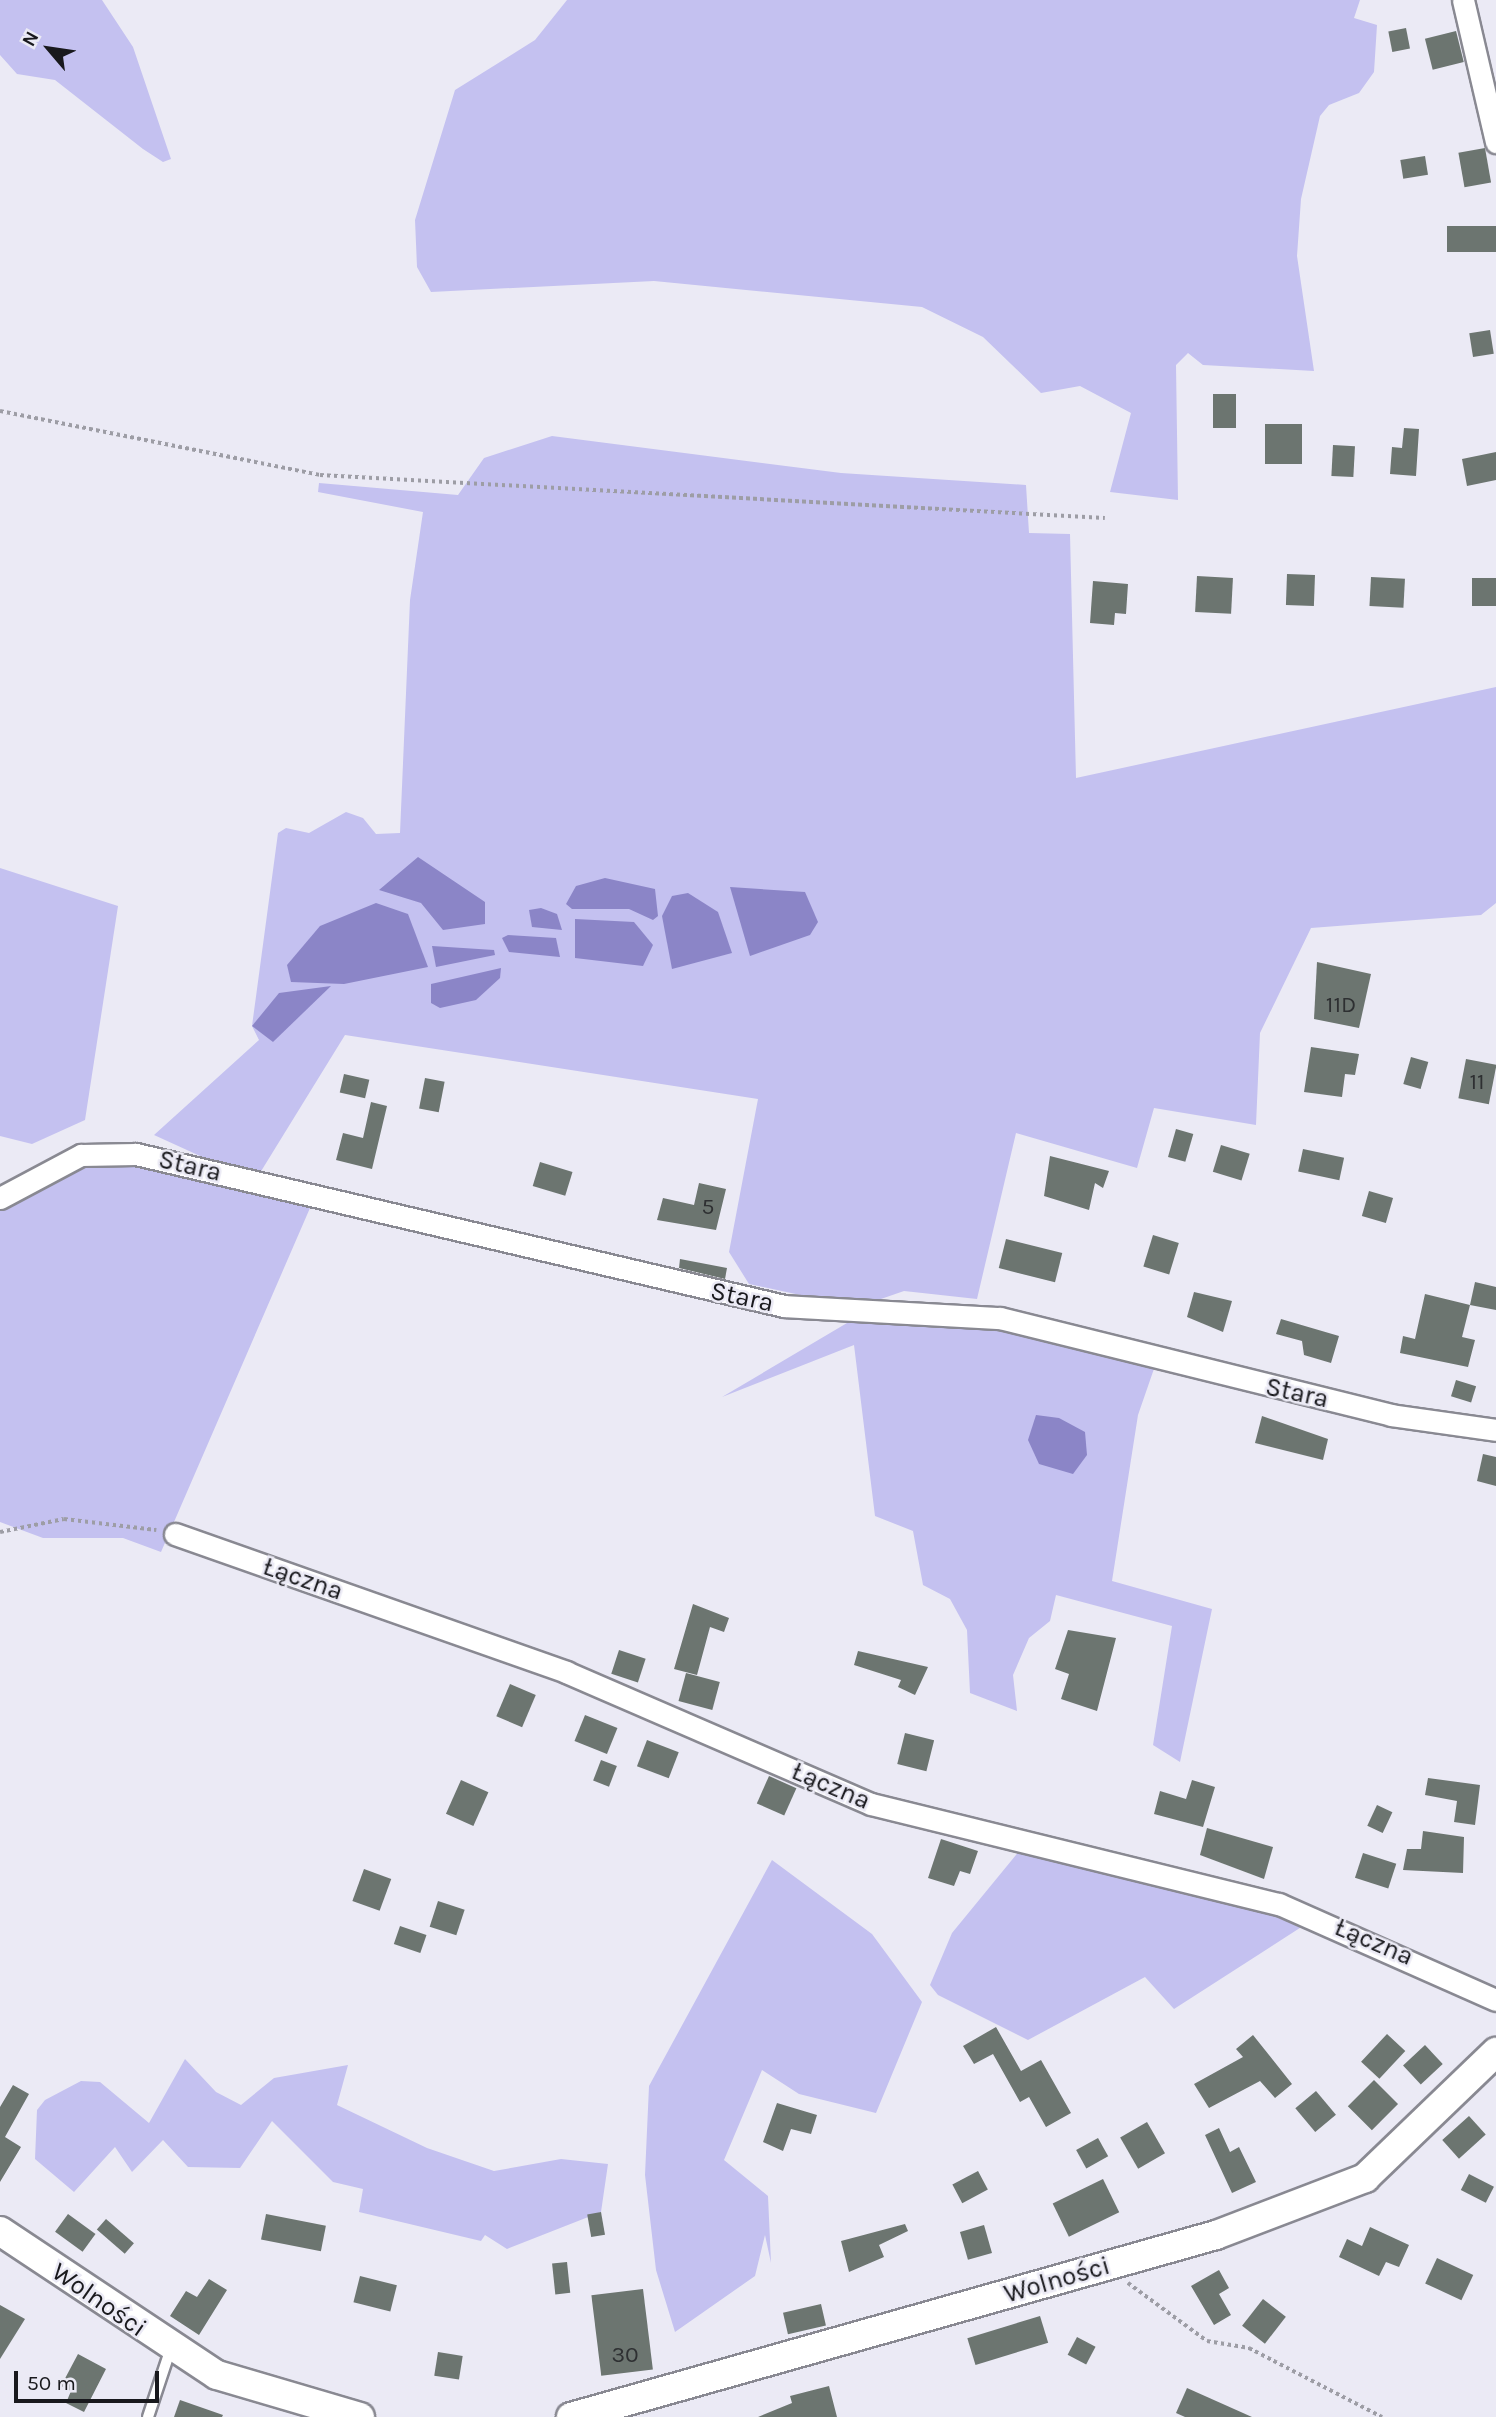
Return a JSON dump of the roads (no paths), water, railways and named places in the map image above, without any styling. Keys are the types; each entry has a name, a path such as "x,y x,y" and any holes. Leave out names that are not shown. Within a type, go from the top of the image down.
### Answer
{"street":[{"path":"1462,0 1496,142"},
{"name":"Stara","path":"0,1198 81,1155 145,1156 784,1306 1000,1318 1391,1415 1496,1430"},
{"name":"Łączna","path":"176,1534 566,1672 871,1804 1279,1903 1496,2000"},
{"name":"Wolności","path":"591,2415 1216,2235 1364,2178 1496,2052"},
{"name":"Wolności","path":"0,2231 171,2348 217,2375 360,2417"}],"lane":[{"path":"148,2417 171,2348"}]}
